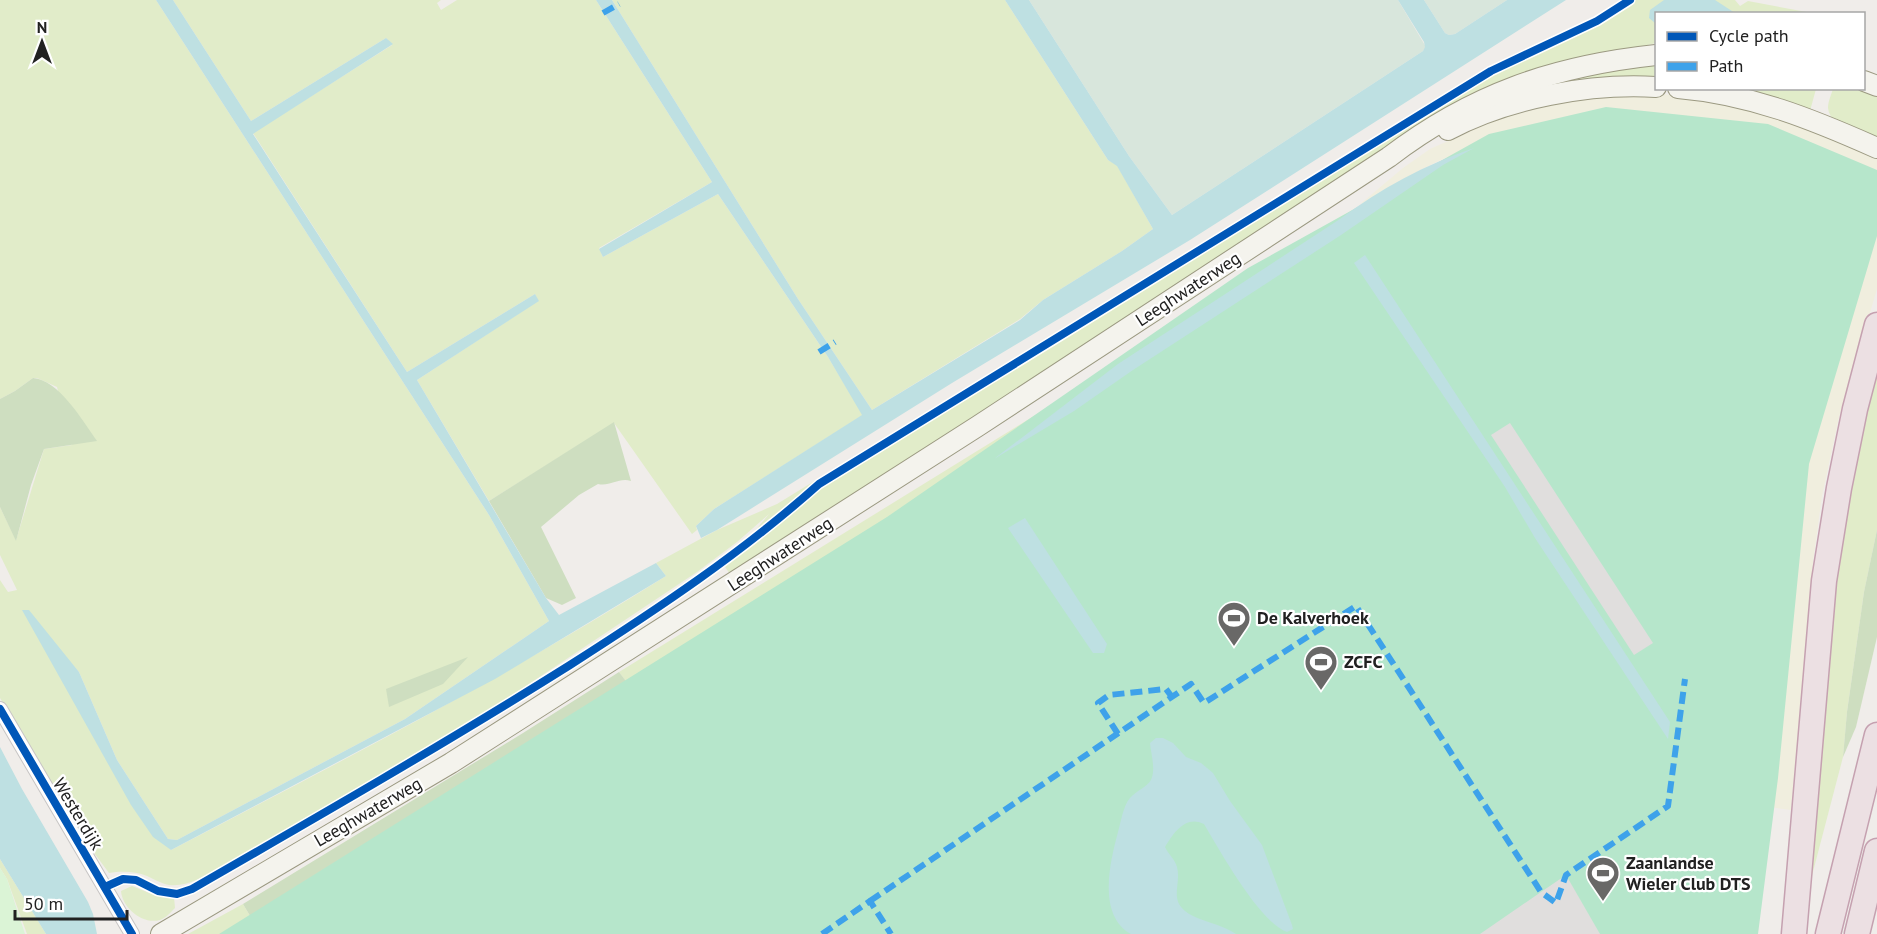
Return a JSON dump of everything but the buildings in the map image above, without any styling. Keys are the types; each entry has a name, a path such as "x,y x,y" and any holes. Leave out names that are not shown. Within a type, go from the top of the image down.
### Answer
{"highway":[{"path":"1794,934 1824,581 1855,409 1877,325"},
{"path":"1828,934 1877,735"},
{"path":"1857,934 1877,851"}],"main road":[{"name":"Leeghwaterweg","path":"161,934 471,751 978,426 1456,112 1500,92 1574,67 1655,55"},
{"name":"Leeghwaterweg","path":"1389,158 1479,117 1546,96 1612,87 1655,87"},
{"path":"1703,90 1774,106 1815,120 1877,147"}],"street":[{"name":"Westerdijk","path":"0,709 132,934"}],"shaded area":[{"path":"1029,0 1398,0 1426,47 1172,215 1129,156"},
{"path":"1424,0 1507,0 1455,34 1449,35 1445,33"},
{"path":"1662,94 1691,97 1777,116 1877,156 1877,289 1839,417 1822,496 1813,562 1791,810 1740,803 1447,157 1359,205 1403,168 1430,149 1498,119 1574,99"},
{"path":"1510,423 1653,643 1634,655 1491,435"},
{"path":"1566,875 1600,934 1480,934 1541,892"}],"green space":[{"path":"0,0 156,0 489,515 549,621 405,719 177,840 168,839 117,760 79,672 23,610 64,683 171,850 421,718 606,613 666,576 656,563 717,530 777,504 1470,78 1501,63 1585,30 1634,0 1735,0 1740,6 1748,1 1807,12 1655,12 1655,43 1517,79 821,514 730,574 725,567 769,514 697,572 478,718 218,869 195,881 182,884 169,885 138,873 109,873 89,846 0,698 0,580 8,592 17,590 0,555 0,507 16,540 44,449 72,445 57,387 33,378 0,399"},
{"path":"173,0 441,0 437,3 441,10 457,0 596,0 712,182 599,248 603,257 718,194 828,357 863,415 714,509 696,526 697,530 692,534 614,423 489,501 417,380 538,301 535,294 407,372 253,133 392,45 386,38 251,121"},
{"path":"612,0 1005,0 1108,160 1117,165 1153,229 1043,300 1020,319 872,410 798,299"},
{"path":"1655,60 1655,80 1492,100 1539,84"},
{"path":"1865,88 1877,92 1877,138 1840,125 1830,115 1829,101 1833,90"},
{"path":"1733,90 1816,90 1810,111"},
{"name":"De Kalverhoek","path":"1606,107 1768,124 1877,170 1877,236 1809,464 1778,778 1758,934 219,934 887,517 1248,268 1489,134"},
{"path":"1877,357 1877,530 1864,592 1843,757 1803,910 1837,536"},
{"path":"1118,364 638,698 619,672"},
{"path":"33,378 43,380 61,393 97,441 44,449 31,485 16,541 0,507 0,399"},
{"path":"614,422 631,481 622,480 598,484 579,495 541,527 576,598 562,605 546,598 489,501"},
{"path":"1877,530 1877,637 1856,727 1843,757 1864,592"},
{"path":"468,657 443,684 389,707 386,689"},
{"path":"619,672 638,697 261,934 243,904"},
{"path":"0,859 46,934 27,934 7,879 0,868"},
{"path":"0,868 7,879 25,934 0,934"},
{"path":"132,886 157,896 174,897 175,908 160,920 146,920 140,917 129,909 122,897 121,891"},
{"path":"243,904 261,934 188,934"}],"water":[{"path":"156,0 173,0 251,121 386,38 393,44 253,134 407,372 535,294 539,301 417,380 546,598 559,615 656,563 666,576 495,679 171,850 153,837 131,805 22,610 29,610 79,672 117,760 168,839 177,840 405,719 549,621 489,515"},
{"path":"596,0 612,0 798,299 872,410 1020,320 1043,300 1153,229 1117,166 1108,160 1005,0 1029,0 1129,156 1172,215 1423,51 1424,42 1398,0 1424,0 1445,33 1449,35 1455,34 1507,0 1566,0 1190,240 701,538 696,526 714,509 862,415 828,357 718,194 603,257 599,249 712,182"},
{"path":"1664,0 1715,0 1733,12 1655,12 1655,23 1649,18 1650,10"},
{"path":"1474,148 1443,165 1074,411 994,459 1118,364 1371,198 1404,178"},
{"path":"1365,255 1670,722 1668,739 1535,538 1505,487 1354,263"},
{"path":"1025,518 1107,644 1104,653 1093,653 1008,528"},
{"path":"1156,738 1163,738 1173,743 1186,757 1201,763 1213,773 1262,845 1293,929 1287,932 1276,926 1265,915 1241,885 1204,824 1198,822 1181,826 1165,847 1177,867 1177,899 1185,911 1193,916 1236,934 1131,934 1120,925 1110,901 1112,858 1121,819 1128,801 1151,780 1153,767 1150,743"},
{"path":"0,747 88,902 97,934 46,934 0,859"}],"marked path":[{"path":"603,13 619,4"},
{"path":"819,352 835,342"},
{"path":"870,901 1191,684 1204,703 1356,606 1541,892 1556,903 1566,875 1668,806 1685,679"},
{"path":"1118,734 1098,703 1109,695 1166,689 1172,697"},
{"path":"822,934 870,901 891,934"}],"cycle path":[{"path":"105,887 123,879 136,880 158,891 177,894 192,889 335,807 523,694 634,623 698,580 760,534 819,484 1491,71 1597,21 1630,0"},
{"path":"0,709 132,934"}],"place":[{"name":"De Kalverhoek","path":"1234,647"},
{"name":"ZCFC","path":"1321,691"},
{"name":"Zaanlandse Wieler Club DTS","path":"1603,902"}]}
